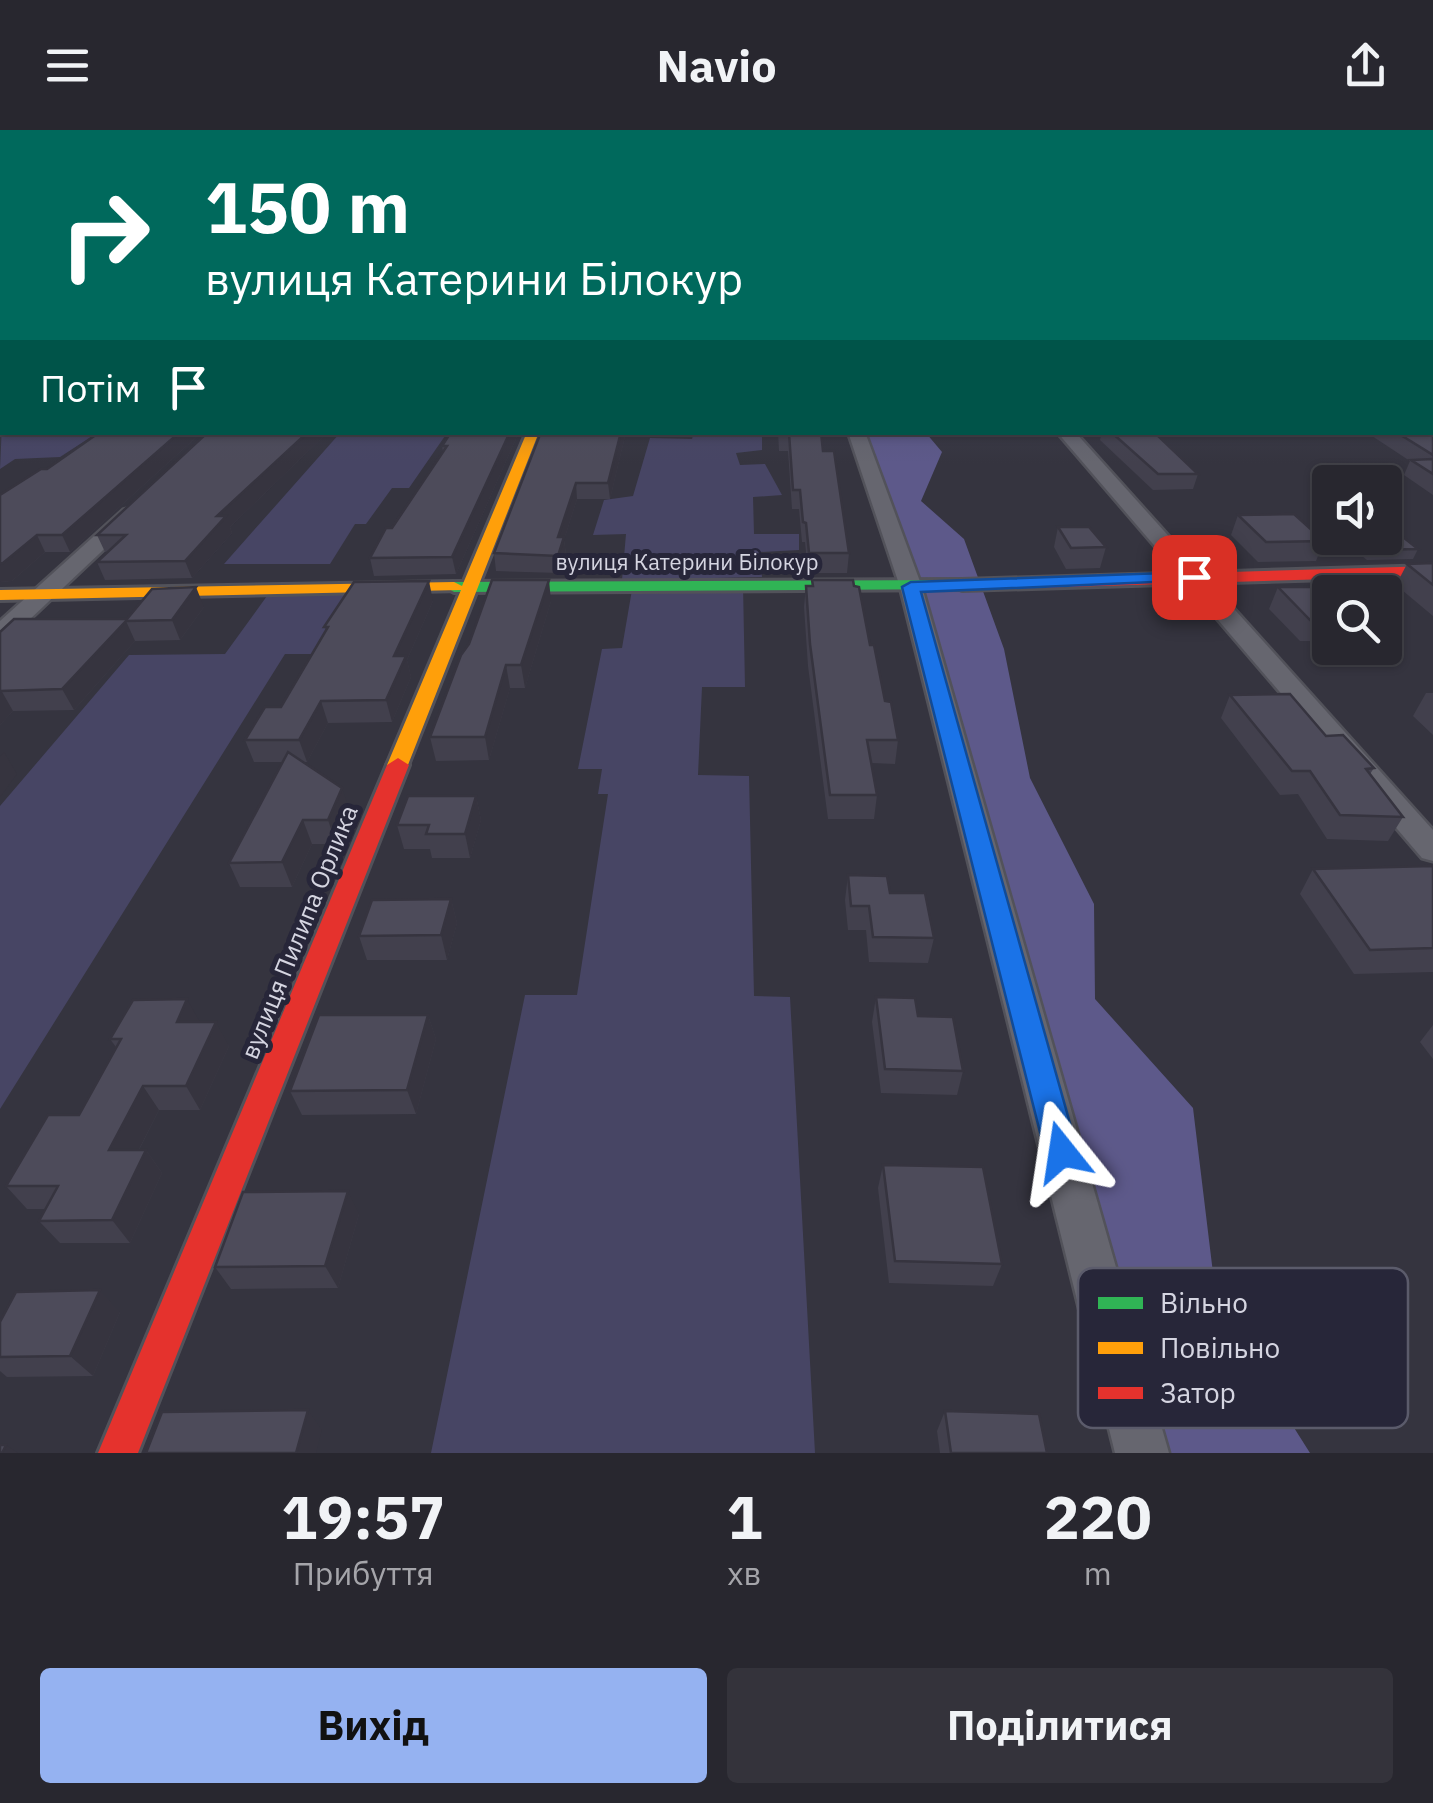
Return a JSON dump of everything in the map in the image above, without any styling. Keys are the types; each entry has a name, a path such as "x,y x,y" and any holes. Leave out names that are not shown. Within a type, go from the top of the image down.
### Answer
{"street":[{"name":"вулиця Пилипа Орлика","path":"118,1453 532,435"},
{"path":"857,435 911,587 1093,1268"},
{"path":"1068,435 1433,850"},
{"path":"0,634 141,504"},
{"name":"вулиця Катерини Білокур","path":"0,594 468,587 911,587 1433,571"},
{"path":"1135,1428 1142,1453"}],"shaded area":[{"path":"2,435 94,435 60,457 15,459 0,469"},
{"path":"338,435 446,435 409,488 392,488 366,524 355,524 330,564 224,564"},
{"path":"693,435 762,435 762,450 736,453 740,465 765,464 782,495 753,497 754,534 799,534 799,550 760,552 762,577 622,580 626,534 593,535 604,500 633,496 650,438 692,439"},
{"path":"857,435 928,435 942,452 921,501 964,539 1004,649 1030,778 1094,904 1095,999 1193,1108 1212,1268 1090,1268"},
{"path":"633,584 743,585 745,687 702,687 698,775 749,776 754,996 790,997 815,1453 431,1453 525,995 577,995 608,794 598,794 602,769 578,769 602,649 622,648"},
{"path":"272,589 358,589 321,654 285,654 0,1109 0,806 129,655 225,654"},
{"path":"1135,1428 1294,1428 1310,1453 1142,1453"}],"building":[{"path":"96,435 177,435 62,535 37,535 0,564 0,495"},
{"path":"205,435 305,435 217,516 226,516 185,561 97,562 126,535 97,535"},
{"path":"449,435 509,435 452,557 370,558 386,528 392,528 447,446 442,446"},
{"path":"540,435 620,435 608,483 576,483 558,537 564,537 558,556 494,553"},
{"path":"789,435 821,435 823,451 834,451 849,553 809,553 800,490 793,490"},
{"path":"1114,435 1157,435 1198,474 1158,474"},
{"path":"1401,435 1433,435 1433,455"},
{"path":"1433,459 1433,474 1411,460"},
{"path":"1294,514 1312,530 1312,541 1266,542 1238,515"},
{"path":"1058,527 1089,527 1106,547 1071,548"},
{"path":"1403,537 1418,549 1402,549"},
{"path":"1433,563 1433,585 1407,564"},
{"path":"492,580 549,580 521,665 506,665 485,737 430,737 461,655 469,644"},
{"path":"812,580 853,580 854,586 859,587 870,645 874,645 885,701 891,702 898,740 867,740 877,795 830,795 810,644 806,586 813,586"},
{"path":"429,581 394,656 406,656 386,700 321,701 299,740 245,740 265,707 281,707 328,627 324,627 354,582"},
{"path":"196,587 172,620 126,621 62,689 0,691 0,632 14,619 127,619 152,589"},
{"path":"1278,587 1312,587 1310,620"},
{"path":"1290,694 1326,736 1343,735 1374,768 1366,769 1403,817 1340,815 1310,771 1292,771 1230,695"},
{"path":"288,752 342,788 328,820 303,820 282,862 229,863"},
{"path":"408,796 476,796 465,834 426,834 429,825 397,825"},
{"path":"1433,866 1433,948 1370,950 1313,869"},
{"path":"848,875 887,876 890,893 925,893 934,938 873,937 869,906 851,906"},
{"path":"451,899 441,935 359,936 372,900"},
{"path":"876,997 915,998 918,1016 953,1017 963,1071 885,1069"},
{"path":"187,999 177,1022 216,1022 186,1086 143,1086 109,1150 146,1150 112,1220 39,1221 58,1186 6,1186 48,1115 79,1115 121,1039 110,1039 133,1000"},
{"path":"319,1015 428,1015 407,1090 290,1091"},
{"path":"883,1165 983,1167 1002,1264 895,1261"},
{"path":"348,1191 325,1266 215,1267 243,1192"},
{"path":"100,1290 70,1356 0,1357 0,1322 16,1292"},
{"path":"308,1410 296,1453 146,1453 162,1412"},
{"path":"945,1411 1039,1414 1047,1453 951,1453"}],"traffic: fast":[{"path":"454,587 962,585"}],"traffic: slow":[{"path":"398,765 532,435"},
{"path":"0,595 454,587"}],"traffic: jam":[{"path":"962,585 1433,571"},
{"path":"118,1453 398,765"}],"route":[{"path":"1062,1152 911,587 1194,577"}]}
